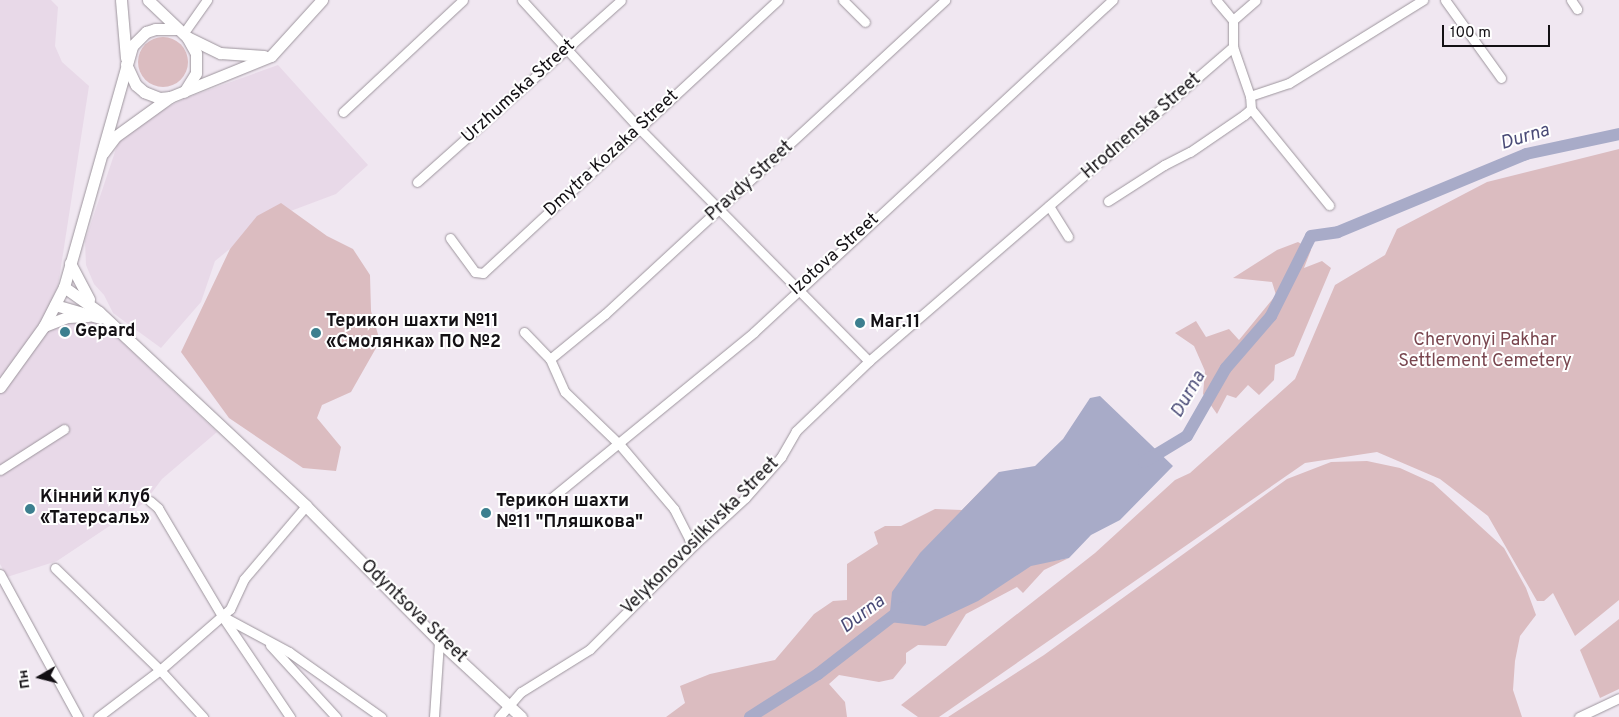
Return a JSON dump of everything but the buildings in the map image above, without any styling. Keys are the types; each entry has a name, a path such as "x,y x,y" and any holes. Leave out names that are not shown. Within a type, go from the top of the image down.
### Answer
{"main road":[{"path":"121,0 126,62 134,81 144,92 160,98 184,92 271,56 322,0"},
{"path":"148,0 182,33 220,53 246,57 271,56"},
{"path":"0,387 44,326 64,287 126,62 135,42 146,32 155,29 182,33"},
{"path":"182,33 197,63 192,81 184,92"},
{"path":"100,157 116,136 170,97"},
{"path":"70,262 84,294 101,317"},
{"name":"Odyntsova Street","path":"64,287 101,317 306,506 439,641 521,717"},
{"name":"Odyntsova Street","path":"56,305 101,317"},
{"path":"44,326 68,317 101,317"}],"street":[{"path":"182,33 207,0"},
{"path":"343,112 463,0"},
{"path":"522,0 565,51 639,128 796,290 869,361"},
{"name":"Urzhumska Street","path":"417,182 621,0"},
{"name":"Dmytra Kozaka Street","path":"450,238 475,272 483,273 778,0"},
{"path":"843,0 865,22"},
{"name":"Pravdy Street","path":"550,359 605,314 945,0"},
{"name":"Izotova Street","path":"549,500 620,444 754,332 796,290 1113,0"},
{"path":"1216,0 1233,20 1233,47 1250,96 1251,109 1329,205"},
{"path":"1233,20 1256,0"},
{"path":"1250,96 1288,83 1423,0"},
{"path":"1445,0 1501,78"},
{"path":"1571,0 1577,9"},
{"name":"Hrodnenska Street","path":"1049,206 1233,47"},
{"path":"1108,201 1164,165 1190,152 1251,109"},
{"path":"1049,206 1068,236"},
{"name":"Velykonovosilkivska Street","path":"499,717 521,692 590,649 695,544 745,498 782,457 796,431 869,361 1049,206"},
{"path":"524,332 550,359 565,392 620,444 674,509 689,539 695,544"},
{"path":"0,470 64,429"},
{"path":"150,501 158,508 222,616 290,717"},
{"path":"98,717 160,670 230,609 244,579 306,506"},
{"path":"55,568 160,670 203,717"},
{"path":"0,574 78,717"},
{"path":"222,616 263,638 314,670 381,717"},
{"path":"263,638 336,717"},
{"path":"434,717 439,641"},
{"path":"302,680 314,670"},
{"path":"1579,717 1619,698"}],"shaded area":[{"path":"0,0 51,0 58,7 55,46 62,62 89,86 58,286 39,328 0,382"},
{"path":"278,65 368,165 336,194 264,221 215,261 201,302 161,348 113,313 104,295 94,284 86,265 85,241 119,140 156,113 186,98"},
{"path":"74,319 95,321 106,327 217,432 162,479 144,503 57,561 7,577 0,564 0,393 46,331"}],"green space":[{"path":"168,37 181,44 187,52 187,72 181,80 173,86 158,87 145,80 139,72 138,57 145,44 153,38"},
{"name":"Chervonyi Pakhar Settlement Cemetery","path":"1619,149 1619,600 1575,636 1553,593 1544,601 1537,601 1488,516 1440,479 1377,452 1305,463 939,717 918,717 901,705 1095,553 1175,480 1190,473 1295,379 1335,285 1385,255 1397,229 1487,182"},
{"path":"281,203 327,236 353,249 370,275 371,311 380,341 351,392 322,405 317,418 341,447 336,471 303,468 229,418 181,352 230,249 257,216"},
{"path":"1298,242 1311,250 1304,268 1322,261 1331,268 1294,356 1275,365 1274,380 1259,395 1248,385 1236,398 1227,395 1217,414 1203,394 1205,371 1194,346 1175,333 1196,321 1206,337 1229,329 1239,340 1276,295 1272,282 1233,278 1277,250"},
{"path":"1367,461 1400,468 1433,483 1504,548 1526,588 1536,615 1520,636 1515,661 1513,690 1522,717 948,717 1044,655 1287,479 1331,462"},
{"path":"999,472 1030,565 1069,558 1044,570 1023,593 1017,587 966,614 946,646 918,645 906,653 906,663 893,679 879,682 839,675 829,684 845,702 847,717 666,717 685,703 680,686 710,674 775,660 814,614 833,601 847,600 847,564 878,544 874,532 885,526 901,526 935,509 962,510"},
{"path":"1619,619 1619,689 1600,698 1580,650"}],"water":[{"path":"1100,396 1173,466 1120,520 1091,535 1069,558 1031,566 978,601 925,626 889,622 892,592 920,553 999,472 1035,466 1063,439 1090,398"}],"waterway":[{"name":"Durna","path":"1144,462 1187,436 1226,368 1271,316 1311,236 1338,232 1526,154 1619,134"},
{"name":"Durna","path":"750,717 818,674 903,608"}],"place":[{"name":"Маг.11","path":"860,323"},
{"name":"Gepard","path":"65,332"},
{"name":"Терикон шахти №11 «Смолянка» ПО №2","path":"316,333"},
{"name":"Кінний клуб «Татерсаль»","path":"30,509"},
{"name":"Терикон шахти №11 \"Пляшкова\"","path":"486,513"}]}
